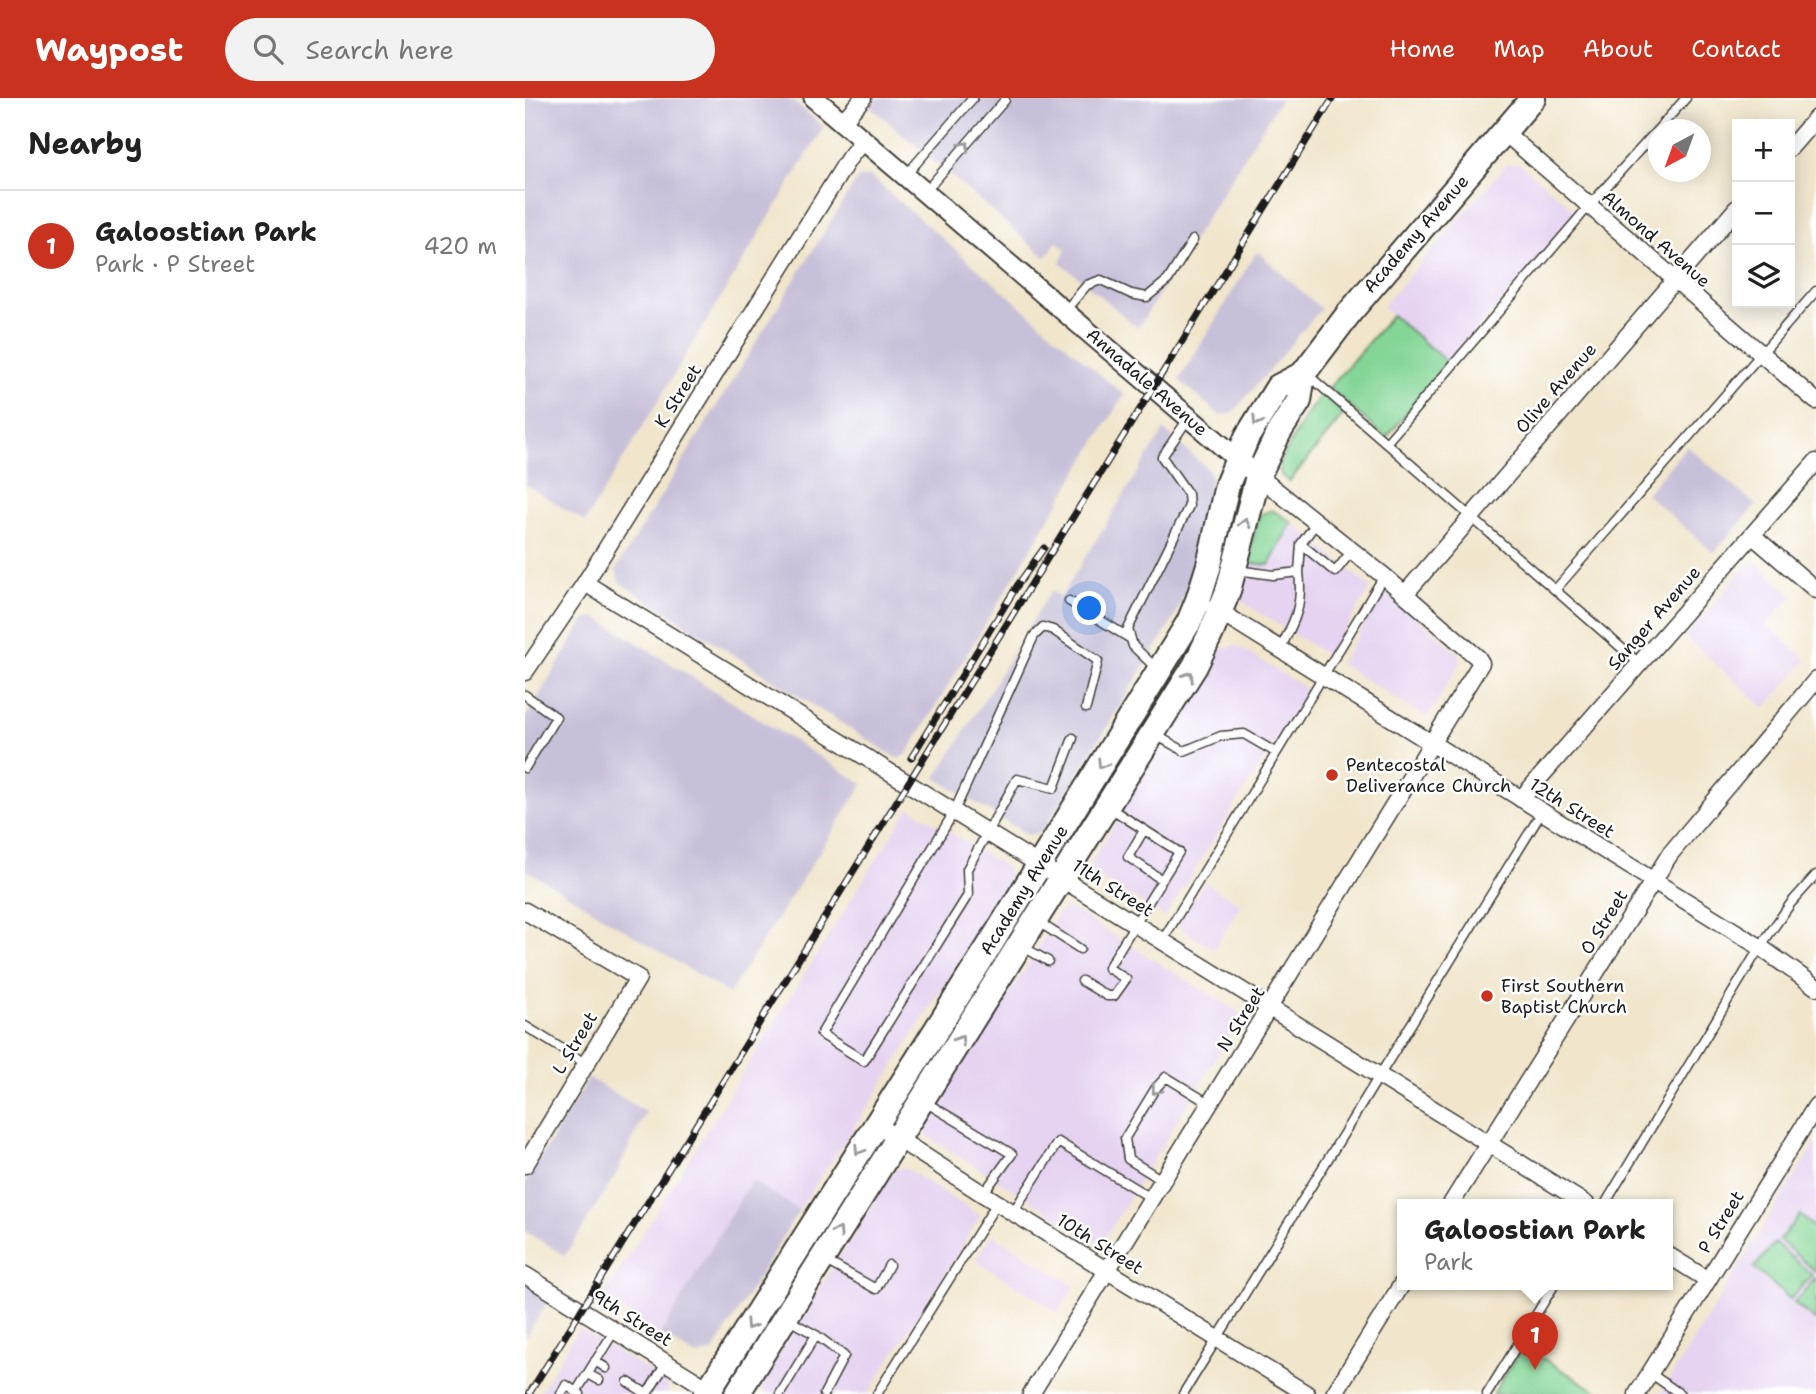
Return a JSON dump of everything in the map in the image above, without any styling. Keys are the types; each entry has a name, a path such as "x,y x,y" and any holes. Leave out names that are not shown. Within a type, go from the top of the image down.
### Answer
{"main road":[{"name":"Academy Avenue","path":"711,1392 1189,622 1198,600 1227,485 1247,437 1278,387 1304,373 1350,312 1534,98"},
{"name":"Academy Avenue","path":"737,1394 1195,666 1220,612 1258,477 1279,432 1299,401 1304,373"},
{"path":"1135,761 1139,733 1162,691 1163,677 1160,671"}],"street":[{"name":"Annadale Avenue","path":"814,98 1258,477 1350,552 1384,576 1481,663"},
{"path":"842,122 863,98"},
{"path":"1795,142 1816,118"},
{"name":"Almond Avenue","path":"1504,132 1816,401"},
{"name":"K Street","path":"525,672 585,583 849,158 863,140"},
{"name":"Olive Avenue","path":"1405,594 1732,214"},
{"name":"Sanger Avenue","path":"1521,799 1816,462"},
{"path":"1752,535 1816,590"},
{"name":"11th Street","path":"585,583 1578,1199"},
{"name":"12th Street","path":"1198,600 1760,947 1816,987"},
{"name":"N Street","path":"1031,1394 1481,663"},
{"name":"O Street","path":"1454,1199 1652,881 1688,830 1816,680"},
{"name":"L Street","path":"525,1164 638,978 527,917"},
{"name":"P Street","path":"1637,1394 1816,1106"},
{"name":"10th Street","path":"875,1124 1307,1394"},
{"path":"1673,1258 1708,1280"},
{"name":"9th Street","path":"525,1275 711,1392"},
{"path":"1334,1394 1398,1290"}],"lane":[{"path":"905,176 973,98"},
{"path":"1387,442 1589,206 1686,98"},
{"path":"924,192 1005,99"},
{"path":"1064,312 1087,285 1101,280 1131,294 1147,297 1168,279 1193,240"},
{"path":"1556,589 1816,291"},
{"path":"1304,373 1387,442 1640,664"},
{"path":"1160,671 1139,654 1128,629 1189,506 1188,494 1162,457 1189,418"},
{"path":"1280,649 1296,619 1301,588 1301,544 1316,523"},
{"path":"1301,544 1335,572 1350,552"},
{"path":"1234,569 1273,575 1299,572"},
{"path":"1162,941 1275,751 1324,677 1384,576"},
{"path":"1069,601 1131,639"},
{"path":"1073,738 1054,788 1017,779 967,869 968,895 863,1061 821,1034 954,812 1034,636 1043,627 1053,630 1098,661 1086,708"},
{"path":"525,695 556,717 525,768"},
{"path":"1152,733 1184,751 1221,736 1244,734 1275,751"},
{"path":"1107,806 1179,852 1108,968"},
{"path":"1183,1394 1542,812"},
{"path":"1144,830 1128,857 1161,880"},
{"path":"1608,1199 1760,947 1816,875"},
{"path":"1034,919 1080,949"},
{"path":"1019,945 1048,961"},
{"path":"1082,981 1107,996 1114,996 1126,979 1098,961"},
{"path":"525,1026 585,1063"},
{"path":"1162,1180 1128,1159 1125,1138 1155,1089 1166,1077 1210,1104"},
{"path":"877,1394 990,1198 1012,1154 922,1100"},
{"path":"1013,1212 1058,1142 1151,1198"},
{"path":"822,1258 876,1289 890,1265"},
{"path":"1487,1394 1551,1290"},
{"path":"784,1317 816,1335 844,1356 824,1394"},
{"path":"561,1394 566,1385 578,1393 615,1330"},
{"path":"780,1394 816,1335"},
{"path":"595,1361 606,1368"},
{"path":"628,1382 647,1394 667,1362"},
{"path":"1650,1373 1680,1394"},
{"path":"587,1374 599,1380"}],"shaded area":[{"path":"525,98 789,98 824,127 585,522 525,484"},
{"path":"877,98 1281,98 1138,328 1060,262 1066,250 1057,241 1046,258 870,106"},
{"path":"1519,163 1578,213 1448,363 1382,307 1507,164"},
{"path":"870,176 1124,395 907,754 898,759 619,582 616,569 857,179"},
{"path":"1257,251 1321,309 1232,414 1219,415 1179,380"},
{"path":"1164,430 1208,469 1211,478 1202,536 1191,580 1173,620 1042,832 1027,835 936,778 1051,591 1061,597"},
{"path":"1687,446 1756,505 1714,553 1646,494"},
{"path":"1292,522 1371,588 1328,656 1244,603 1239,592 1247,563 1269,565"},
{"path":"1757,563 1793,596 1767,625 1807,660 1765,708 1685,637 1746,566"},
{"path":"1384,592 1460,655 1461,662 1429,715 1424,716 1340,664"},
{"path":"596,617 863,784 729,994 525,869 525,718 584,621"},
{"path":"1236,645 1308,690 1165,917 1094,874 1091,862 1220,650"},
{"path":"909,807 1007,868 1010,880 875,1096 799,1210 750,1181 660,1335 603,1297"},
{"path":"1204,882 1241,904 1214,949 1177,926"},
{"path":"1070,908 1238,1012 1240,1019 1104,1240 1095,1241 927,1136 923,1126 1027,966 1059,911"},
{"path":"589,1078 646,1112 616,1174 565,1256 525,1231 525,1183"},
{"path":"1816,1142 1816,1394 1660,1394"},
{"path":"904,1167 980,1216 961,1249 868,1394 768,1394 763,1391 761,1382 893,1171"},
{"path":"751,1180 799,1210 714,1351 697,1356 660,1335"},
{"path":"992,1234 1075,1286 1058,1312 975,1260"},
{"path":"525,1280 551,1296 525,1338"},
{"path":"579,1328 668,1383 668,1394 539,1394"}],"green space":[{"path":"1392,315 1448,363 1386,438 1329,388"},
{"path":"1322,394 1344,414 1289,482 1281,475 1279,465 1305,416"},
{"path":"1272,510 1292,522 1269,565 1247,563 1259,515"},
{"path":"1800,1215 1816,1229 1815,1271 1779,1240"},
{"path":"1775,1243 1812,1275 1790,1299 1754,1268"},
{"path":"1816,1279 1816,1321 1794,1303"},
{"path":"1523,1346 1601,1394 1493,1394"}],"railway":[{"path":"529,1394 1333,98"},
{"path":"911,758 1017,586 1044,548"}],"place":[{"name":"Pentecostal Deliverance Church","path":"1332,775"},
{"name":"First Southern Baptist Church","path":"1487,996"},
{"name":"Galoostian Park","path":"1535,1370"}]}
